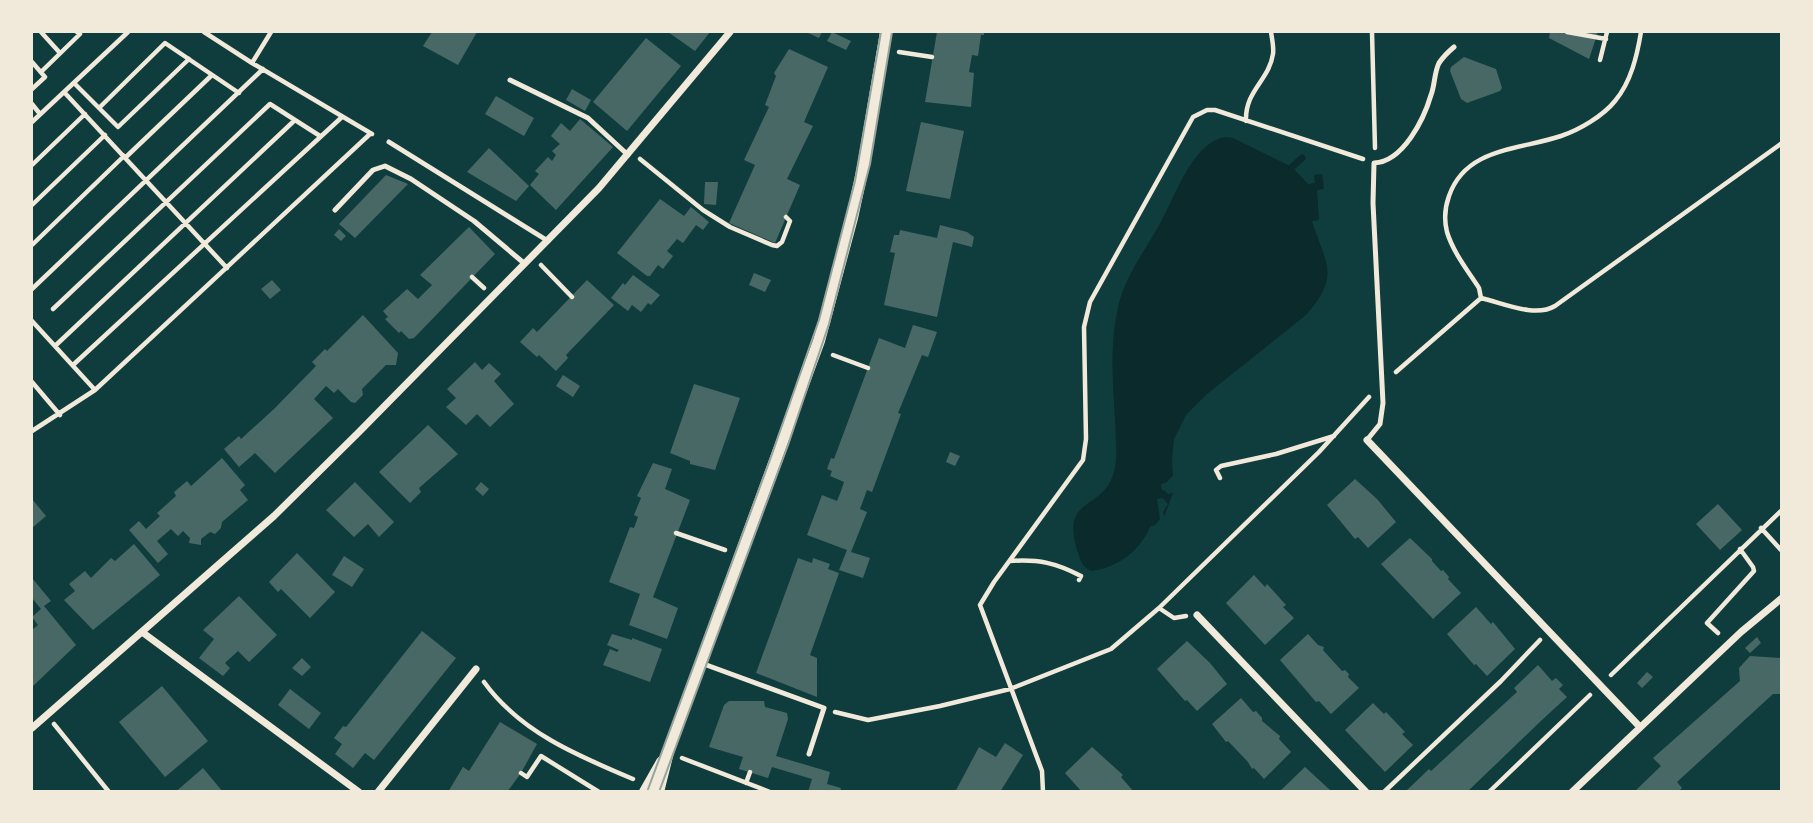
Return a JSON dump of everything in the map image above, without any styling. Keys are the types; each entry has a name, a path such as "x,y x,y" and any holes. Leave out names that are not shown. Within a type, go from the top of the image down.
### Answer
{"street":[{"path":"32,728 294,497 548,241 629,153 730,32"},
{"path":"650,790 668,752 816,348 852,218 869,139 886,32"},
{"path":"1367,440 1639,726"},
{"path":"1572,792 1639,726 1782,598"},
{"path":"1197,615 1366,792"},
{"path":"142,632 359,792"},
{"path":"378,792 476,669"}],"lane":[{"path":"1367,440 1381,420 1382,383 1373,203 1374,163 1396,153 1414,132 1427,107 1438,65 1454,47"},
{"path":"510,80 588,118 629,153"},
{"path":"389,142 548,241"},
{"path":"335,210 373,170 386,166 411,179 474,221 525,264"},
{"path":"701,663 824,708 809,754"}],"path":[{"path":"41,32 61,52"},
{"path":"41,72 80,32"},
{"path":"32,122 128,32"},
{"path":"204,32 370,134 389,142"},
{"path":"252,63 271,32"},
{"path":"1246,121 1247,102 1272,57 1271,32"},
{"path":"1043,792 1042,771 980,605 1079,466 1084,455 1084,327 1090,302 1193,117 1207,110 1215,110 1374,163 1376,106 1372,32"},
{"path":"1567,32 1606,39"},
{"path":"1600,60 1607,32"},
{"path":"1481,298 1478,286 1447,232 1447,200 1457,178 1465,168 1484,157 1564,135 1598,115 1615,101 1628,81 1641,32"},
{"path":"99,108 165,43 239,93"},
{"path":"884,50 932,57"},
{"path":"74,83 118,127 189,59"},
{"path":"32,62 45,77 32,89"},
{"path":"32,289 263,69"},
{"path":"32,245 212,75"},
{"path":"64,92 227,268"},
{"path":"32,104 40,114"},
{"path":"52,309 270,104 320,136"},
{"path":"32,165 85,114"},
{"path":"73,366 342,117"},
{"path":"55,346 295,120"},
{"path":"32,431 95,390 370,134"},
{"path":"32,205 105,135"},
{"path":"1481,298 1535,312 1549,309 1782,143"},
{"path":"629,153 703,210 730,227 772,246 782,242 790,221 786,217"},
{"path":"533,256 572,296"},
{"path":"824,708 858,719 877,719 1010,689 1111,649 1158,608 1334,436 1382,383 1481,298"},
{"path":"32,321 95,390"},
{"path":"816,348 868,368"},
{"path":"32,382 60,415"},
{"path":"1220,478 1216,470 1221,466 1276,454 1334,436"},
{"path":"1489,792 1782,510"},
{"path":"1761,528 1782,551"},
{"path":"676,533 740,556"},
{"path":"1729,644 1707,622 1752,575 1753,567 1740,550"},
{"path":"1009,561 1057,564 1081,576 1079,580"},
{"path":"1158,608 1174,618 1197,615"},
{"path":"1384,792 1501,681 1548,631"},
{"path":"476,669 494,695 537,733 650,790"},
{"path":"64,736 109,792"},
{"path":"668,752 769,792"},
{"path":"523,770 531,771 541,756 599,792"},
{"path":"746,783 750,772"}],"water":[{"path":"1226,137 1292,167 1308,184 1315,183 1314,175 1322,174 1324,189 1317,190 1319,220 1312,221 1327,270 1324,290 1306,315 1207,394 1186,415 1174,439 1173,475 1161,484 1162,491 1173,493 1164,517 1163,512 1168,504 1163,498 1157,499 1160,519 1150,527 1134,551 1110,566 1091,571 1083,565 1079,557 1074,522 1077,513 1105,490 1115,467 1113,345 1120,300 1129,276 1161,222 1186,172 1204,148"}],"building":[{"path":"432,32 477,32 458,65 423,46"},
{"path":"668,32 710,32 695,51"},
{"path":"806,32 822,32 819,38"},
{"path":"832,32 851,41 846,50 827,41"},
{"path":"937,32 984,32 984,35 981,35 978,56 972,55 969,72 974,73 971,107 925,102"},
{"path":"1550,32 1598,32 1589,59 1549,38"},
{"path":"646,38 681,66 627,131 593,102"},
{"path":"789,49 828,67 804,122 813,126 787,179 800,185 775,243 729,223 755,165 744,160 769,107 765,105 776,76 774,73"},
{"path":"1464,57 1496,69 1502,88 1500,91 1467,103 1461,99 1450,71 1451,67"},
{"path":"572,89 591,100 585,111 566,100"},
{"path":"496,96 534,118 524,136 485,114"},
{"path":"580,119 613,147 556,210 530,185 539,174 535,171 548,157 552,161 556,155 552,151 560,144 551,136 561,123 570,131"},
{"path":"921,122 964,131 950,199 906,191"},
{"path":"489,148 529,186 516,201 467,172"},
{"path":"386,175 408,184 355,238 339,224"},
{"path":"705,182 718,182 716,205 704,204"},
{"path":"660,199 684,216 691,207 709,222 703,230 696,225 683,243 677,239 667,251 673,256 663,269 658,265 650,276 647,276 617,253"},
{"path":"940,225 967,232 974,237 972,247 953,242 937,317 884,305 895,253 890,252 894,235 899,235 900,230 937,238"},
{"path":"469,227 495,254 414,338 409,339 385,319 388,317 383,311 407,289 418,299 432,285 420,275"},
{"path":"339,229 346,236 341,241 334,235"},
{"path":"754,273 771,280 765,292 749,285"},
{"path":"633,275 660,295 641,312 632,305 628,311 611,298"},
{"path":"272,280 281,290 270,299 261,289"},
{"path":"587,280 614,305 566,355 568,358 556,371 520,342 533,328 537,332"},
{"path":"363,315 398,353 396,365 386,365 362,389 363,395 355,403 338,389 334,393 326,386 314,399 333,418 275,473 255,453 239,467 224,449 239,436 241,439 274,409 316,366 312,362"},
{"path":"913,325 937,332 928,357 922,355 898,413 901,414 872,492 867,490 860,509 867,512 851,552 870,558 863,578 839,570 847,550 807,535 822,495 837,501 841,491 844,482 830,476 832,471 827,469 831,458 834,459 879,338 905,348"},
{"path":"475,362 482,370 489,363 501,374 494,381 514,404 490,427 477,414 466,425 446,407 456,398 447,389"},
{"path":"563,375 580,386 573,397 556,386"},
{"path":"694,384 740,398 715,470 690,464 690,461 670,453"},
{"path":"428,425 458,454 419,488 421,492 410,503 379,472"},
{"path":"950,452 960,456 955,466 946,462"},
{"path":"222,458 245,485 240,490 248,500 222,522 221,528 215,534 210,532 201,539 201,545 189,543 190,538 183,531 178,536 171,529 157,541 168,554 158,563 129,530 139,521 146,529 160,516 157,513 176,496 174,492 187,481 191,486"},
{"path":"653,463 672,469 665,489 690,500 653,597 678,608 667,639 629,625 640,594 609,582 630,527 634,528 638,517 634,515 641,498 637,496"},
{"path":"1355,479 1377,499 1396,522 1368,548 1358,537 1355,539 1327,505"},
{"path":"355,482 394,522 379,537 368,524 354,537 326,510"},
{"path":"481,482 489,489 483,496 475,489"},
{"path":"32,499 46,516 32,528"},
{"path":"1718,504 1742,530 1720,550 1696,524"},
{"path":"1410,538 1441,571 1443,570 1461,593 1433,619 1381,564"},
{"path":"134,544 160,575 93,630 64,600 75,591 69,584 85,571 91,578 111,558 115,561"},
{"path":"297,553 335,592 310,618 281,589 278,592 269,582"},
{"path":"344,556 364,569 352,587 332,575"},
{"path":"798,558 812,563 813,558 830,564 828,569 839,573 810,655 817,658 817,697 756,673"},
{"path":"1254,575 1265,587 1267,584 1294,618 1265,645 1226,603"},
{"path":"32,578 51,601 44,606 76,645 32,687 32,630 38,625 32,617 41,609 32,598"},
{"path":"239,596 277,635 249,662 238,651 225,663 230,668 223,676 199,658 214,639 203,630"},
{"path":"1476,607 1491,624 1493,622 1515,649 1487,676 1447,634"},
{"path":"422,631 456,658 374,760 365,753 353,768 335,754 342,744 334,738 343,726 346,727"},
{"path":"612,634 662,649 650,682 603,665 610,649 617,652 619,650 607,645"},
{"path":"1308,634 1318,645 1324,647 1323,650 1342,671 1345,670 1349,674 1348,677 1359,688 1331,714 1319,701 1316,702 1280,660"},
{"path":"1757,637 1761,643 1750,653 1745,648"},
{"path":"1187,641 1227,684 1197,711 1157,669"},
{"path":"1750,656 1782,658 1782,694 1773,694 1677,782 1682,788 1678,792 1634,792 1661,766 1653,758 1740,681 1739,668"},
{"path":"302,658 311,667 302,676 292,668"},
{"path":"1538,665 1552,681 1556,678 1563,685 1559,689 1567,697 1467,792 1405,792 1517,692 1514,688"},
{"path":"1647,672 1653,677 1642,688 1637,683"},
{"path":"162,686 208,741 165,777 119,722"},
{"path":"290,689 321,713 309,729 278,705"},
{"path":"1241,698 1280,736 1279,739 1291,752 1264,779 1228,741 1226,742 1212,724"},
{"path":"729,701 764,701 765,707 787,713 788,719 776,756 830,772 827,784 841,788 840,792 808,792 812,779 772,767 768,778 739,769 743,757 709,747 724,705"},
{"path":"1373,703 1384,714 1386,712 1413,745 1385,772 1345,730"},
{"path":"500,722 537,744 507,792 448,792 463,767 469,771"},
{"path":"1005,743 1023,755 1000,792 955,792 979,747 996,757"},
{"path":"1092,747 1123,775 1121,777 1134,792 1082,792 1065,773"},
{"path":"1305,767 1330,790 1279,792"},
{"path":"203,768 223,792 175,792 180,788"}],"waterway":[{"path":"1292,167 1302,158"}],"tram line":[{"path":"647,792 819,320 855,181 881,32"},
{"path":"659,792 788,445 829,324 870,164 892,32"}]}
